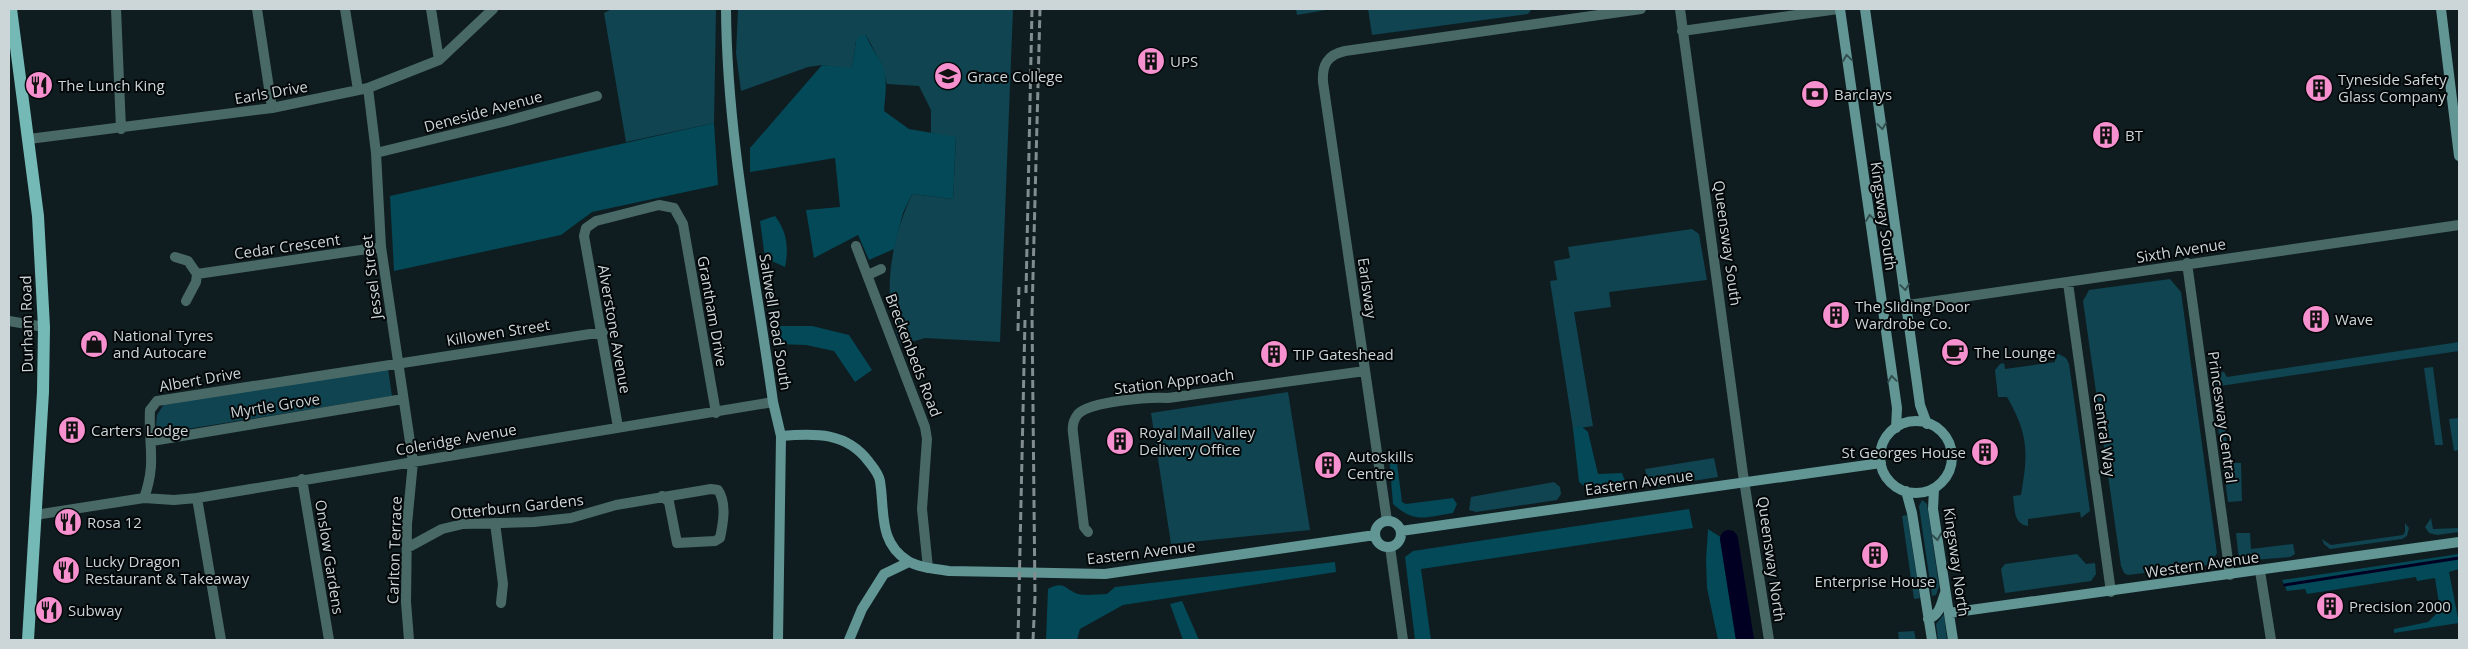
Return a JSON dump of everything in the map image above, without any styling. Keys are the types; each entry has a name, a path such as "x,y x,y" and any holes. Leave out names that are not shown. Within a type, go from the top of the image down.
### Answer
{"main road":[{"name":"Durham Road","path":"11,9 38,216 44,327 42,403 28,640"}],"street":[{"path":"116,9 121,129"},
{"path":"257,9 272,108"},
{"name":"Jessel Street","path":"345,9 376,153 381,247 413,462"},
{"path":"431,9 439,60"},
{"name":"Earls Drive","path":"29,139 121,129 272,108 363,89 439,60 493,9"},
{"name":"Saltwell Road South","path":"726,9 726,64 737,170 773,402 781,436 778,640"},
{"name":"Earlsway","path":"1387,521 1323,82 1322,70 1326,60 1334,53 1344,51 1641,9"},
{"name":"Queensway South","path":"1680,9 1745,482"},
{"path":"1682,31 1839,9"},
{"name":"Kingsway South","path":"1839,9 1897,408 1896,428"},
{"name":"Kingsway South","path":"1865,9 1908,305 1920,405 1927,424"},
{"path":"2441,9 2459,156"},
{"name":"Deneside Avenue","path":"376,153 507,121 597,96"},
{"name":"Grantham Drive","path":"584,236 586,228 596,221 659,204 674,208 679,214 683,224 716,413"},
{"name":"Sixth Avenue","path":"1908,305 2068,283 2187,263 2459,224"},
{"name":"Alverstone Avenue","path":"584,236 603,332 618,427"},
{"name":"Breckenbeds Road","path":"856,246 888,335 921,413 925,427 927,439 922,509 928,568"},
{"name":"Cedar Crescent","path":"197,274 381,247"},
{"path":"175,257 188,261 197,274 196,282 186,301"},
{"name":"Princesway Central","path":"2187,263 2230,575"},
{"path":"868,275 881,269"},
{"name":"Central Way","path":"2068,283 2111,592"},
{"path":"9,321 44,327"},
{"name":"Killowen Street","path":"398,363 603,332"},
{"name":"Albert Drive","path":"144,498 151,477 152,440 150,410 152,404 162,399 398,363"},
{"name":"Station Approach","path":"1088,532 1084,527 1072,428 1075,419 1082,411 1138,397 1168,398 1365,371"},
{"name":"Myrtle Grove","path":"152,440 403,399"},
{"name":"Coleridge Avenue","path":"144,498 174,500 197,498 773,402"},
{"path":"1910,422 1927,424 1943,434 1951,453 1948,474 1934,489 1906,492 1887,479 1880,463 1883,442 1896,428 1910,422"},
{"path":"781,436 805,434 834,436 847,442 866,458 880,479 884,529 890,542 909,562 884,574 862,609 849,640"},
{"name":"Carlton Terrace","path":"409,640 406,602 407,524 413,462"},
{"name":"Eastern Avenue","path":"1401,532 1880,463"},
{"name":"Onslow Gardens","path":"302,479 329,640"},
{"name":"Queensway North","path":"1745,482 1769,640"},
{"name":"Kingsway North","path":"1934,489 1933,509 1953,640"},
{"name":"Otterburn Gardens","path":"407,548 442,528 463,524 495,524 571,518 616,505 662,496 718,490 723,506 720,538 715,541 678,543 669,502 662,496"},
{"path":"1906,492 1912,512 1932,640"},
{"path":"35,515 144,498"},
{"path":"197,498 221,640"},
{"path":"1387,521 1394,522 1401,532 1398,543 1390,547 1382,545 1376,535 1377,528 1387,521"},
{"path":"495,524 503,584 502,603"},
{"name":"Eastern Avenue","path":"909,562 928,568 949,571 1077,575 1117,572 1376,535"},
{"name":"Western Avenue","path":"1949,613 2111,592 2459,542"},
{"path":"1390,547 1403,640"},
{"path":"2260,571 2271,640"},
{"path":"1928,619 1934,617 1940,610 1946,589"}],"shaded area":[{"path":"612,9 716,9 714,123 626,142 604,13"},
{"path":"738,9 1013,9 1000,342 925,338 901,345 891,307 890,288 891,269 898,231 912,194 953,199 956,138 931,133 931,110 919,86 887,84 882,65 866,35 856,41 852,69 822,65 808,67 741,91 736,53"},
{"path":"1296,9 1332,9 1297,15"},
{"path":"1368,9 1532,9 1528,14 1372,35"},
{"path":"866,35 885,73 884,111 909,129 956,137 953,199 912,194 903,213 894,249 869,260 858,235 814,258 806,210 840,207 835,158 750,172 750,148 822,65 852,68 856,41 860,36"},
{"path":"714,123 718,185 592,212 561,235 394,271 390,196"},
{"path":"775,216 786,240 785,267 765,258 760,221"},
{"path":"1692,229 1699,234 1707,280 1609,292 1611,307 1574,312 1593,426 1573,429 1550,281 1557,280 1554,261 1570,258 1568,247"},
{"path":"2170,279 2181,292 2217,553 2209,565 2128,575 2124,573 2121,566 2083,301 2089,290"},
{"path":"774,326 812,326 849,335 872,370 855,382 834,351 806,345 777,344"},
{"path":"2459,342 2459,351 2220,386 2229,463 2241,463 2242,501 2228,502 2211,374 2224,372 2227,377"},
{"path":"2059,354 2066,358 2069,364 2090,511 2081,518 2080,512 2028,519 2028,526 2023,525 2017,519 2013,496 2021,495 2025,468 2023,434 2007,397 1998,397 1995,370 2000,364 2004,363 2005,369 2055,362 2055,355"},
{"path":"2433,367 2443,445 2435,445 2424,368"},
{"path":"388,369 392,396 162,433 156,425 157,415 164,404"},
{"path":"1288,392 1310,530 1171,544 1151,413"},
{"path":"2459,418 2459,450 2454,451 2449,419"},
{"path":"1581,426 1588,432 1598,474 1622,473 1625,481 1585,487 1579,482 1573,429"},
{"path":"1393,452 1396,455 1402,502 1406,504 1453,498 1457,504 1453,513 1421,518 1408,514 1393,504 1389,455"},
{"path":"1714,458 1718,477 1655,487 1648,483 1645,469"},
{"path":"1554,482 1560,487 1561,494 1557,500 1476,512 1469,510 1471,497"},
{"path":"1922,500 1927,504 1939,586 1936,595 1932,596 1919,506"},
{"path":"1689,509 1693,528 1421,569 1431,640 1415,640 1405,557 1413,551"},
{"path":"1907,515 1920,598 1914,599 1902,516"},
{"path":"2431,518 2433,529 2459,528 2459,532 2437,535 2429,533 2425,527"},
{"path":"2405,523 2409,528 2407,536 2402,539 2330,549 2324,544 2322,539 2331,545 2403,535"},
{"path":"1708,529 1722,538 1742,578 1753,640 1718,640 1707,588"},
{"path":"2236,533 2250,533 2251,549 2293,544 2295,554 2290,557 2239,561"},
{"path":"2077,554 2086,564 2095,563 2096,574 2091,581 2005,593 2001,569 2005,564"},
{"path":"2459,554 2459,569 2449,572 2459,623 2394,633 2394,629 2428,622 2440,610 2435,578 2417,581 2416,577 2307,594 2305,589 2287,591 2282,580"},
{"path":"1335,562 1336,572 1123,605 1080,629 1077,640 1046,640 1048,589 1054,586 1062,586 1082,595 1107,594 1115,587"},
{"path":"1182,601 1199,640 1183,640 1170,604"},
{"path":"1944,614 1947,640 1938,640 1936,624"},
{"path":"1914,631 1916,640 1899,640 1898,632"}],"waterway":[{"path":"1729,539 1745,640"},
{"path":"2285,585 2459,558"}],"railway":[{"path":"1026,293 1032,9"},
{"path":"1033,640 1035,597 1032,314 1040,9"},
{"path":"1018,331 1019,284"},
{"path":"1018,640 1025,320"}],"place":[{"name":"UPS","path":"1151,61"},
{"name":"Grace College","path":"948,76"},
{"name":"The Lunch King","path":"39,85"},
{"name":"Tyneside Safety Glass Company","path":"2319,88"},
{"name":"Barclays","path":"1815,94"},
{"name":"BT","path":"2106,135"},
{"name":"The Sliding Door Wardrobe Co.","path":"1836,315"},
{"name":"Wave","path":"2316,319"},
{"name":"National Tyres and Autocare","path":"94,344"},
{"name":"The Lounge","path":"1955,352"},
{"name":"TIP Gateshead","path":"1274,354"},
{"name":"Carters Lodge","path":"72,430"},
{"name":"Royal Mail Valley Delivery Office","path":"1120,441"},
{"name":"St Georges House","path":"1985,452"},
{"name":"Autoskills Centre","path":"1328,465"},
{"name":"Rosa 12","path":"68,522"},
{"name":"Enterprise House","path":"1875,555"},
{"name":"Lucky Dragon Restaurant & Takeaway","path":"66,570"},
{"name":"Precision 2000","path":"2330,606"},
{"name":"Subway","path":"49,610"}]}
